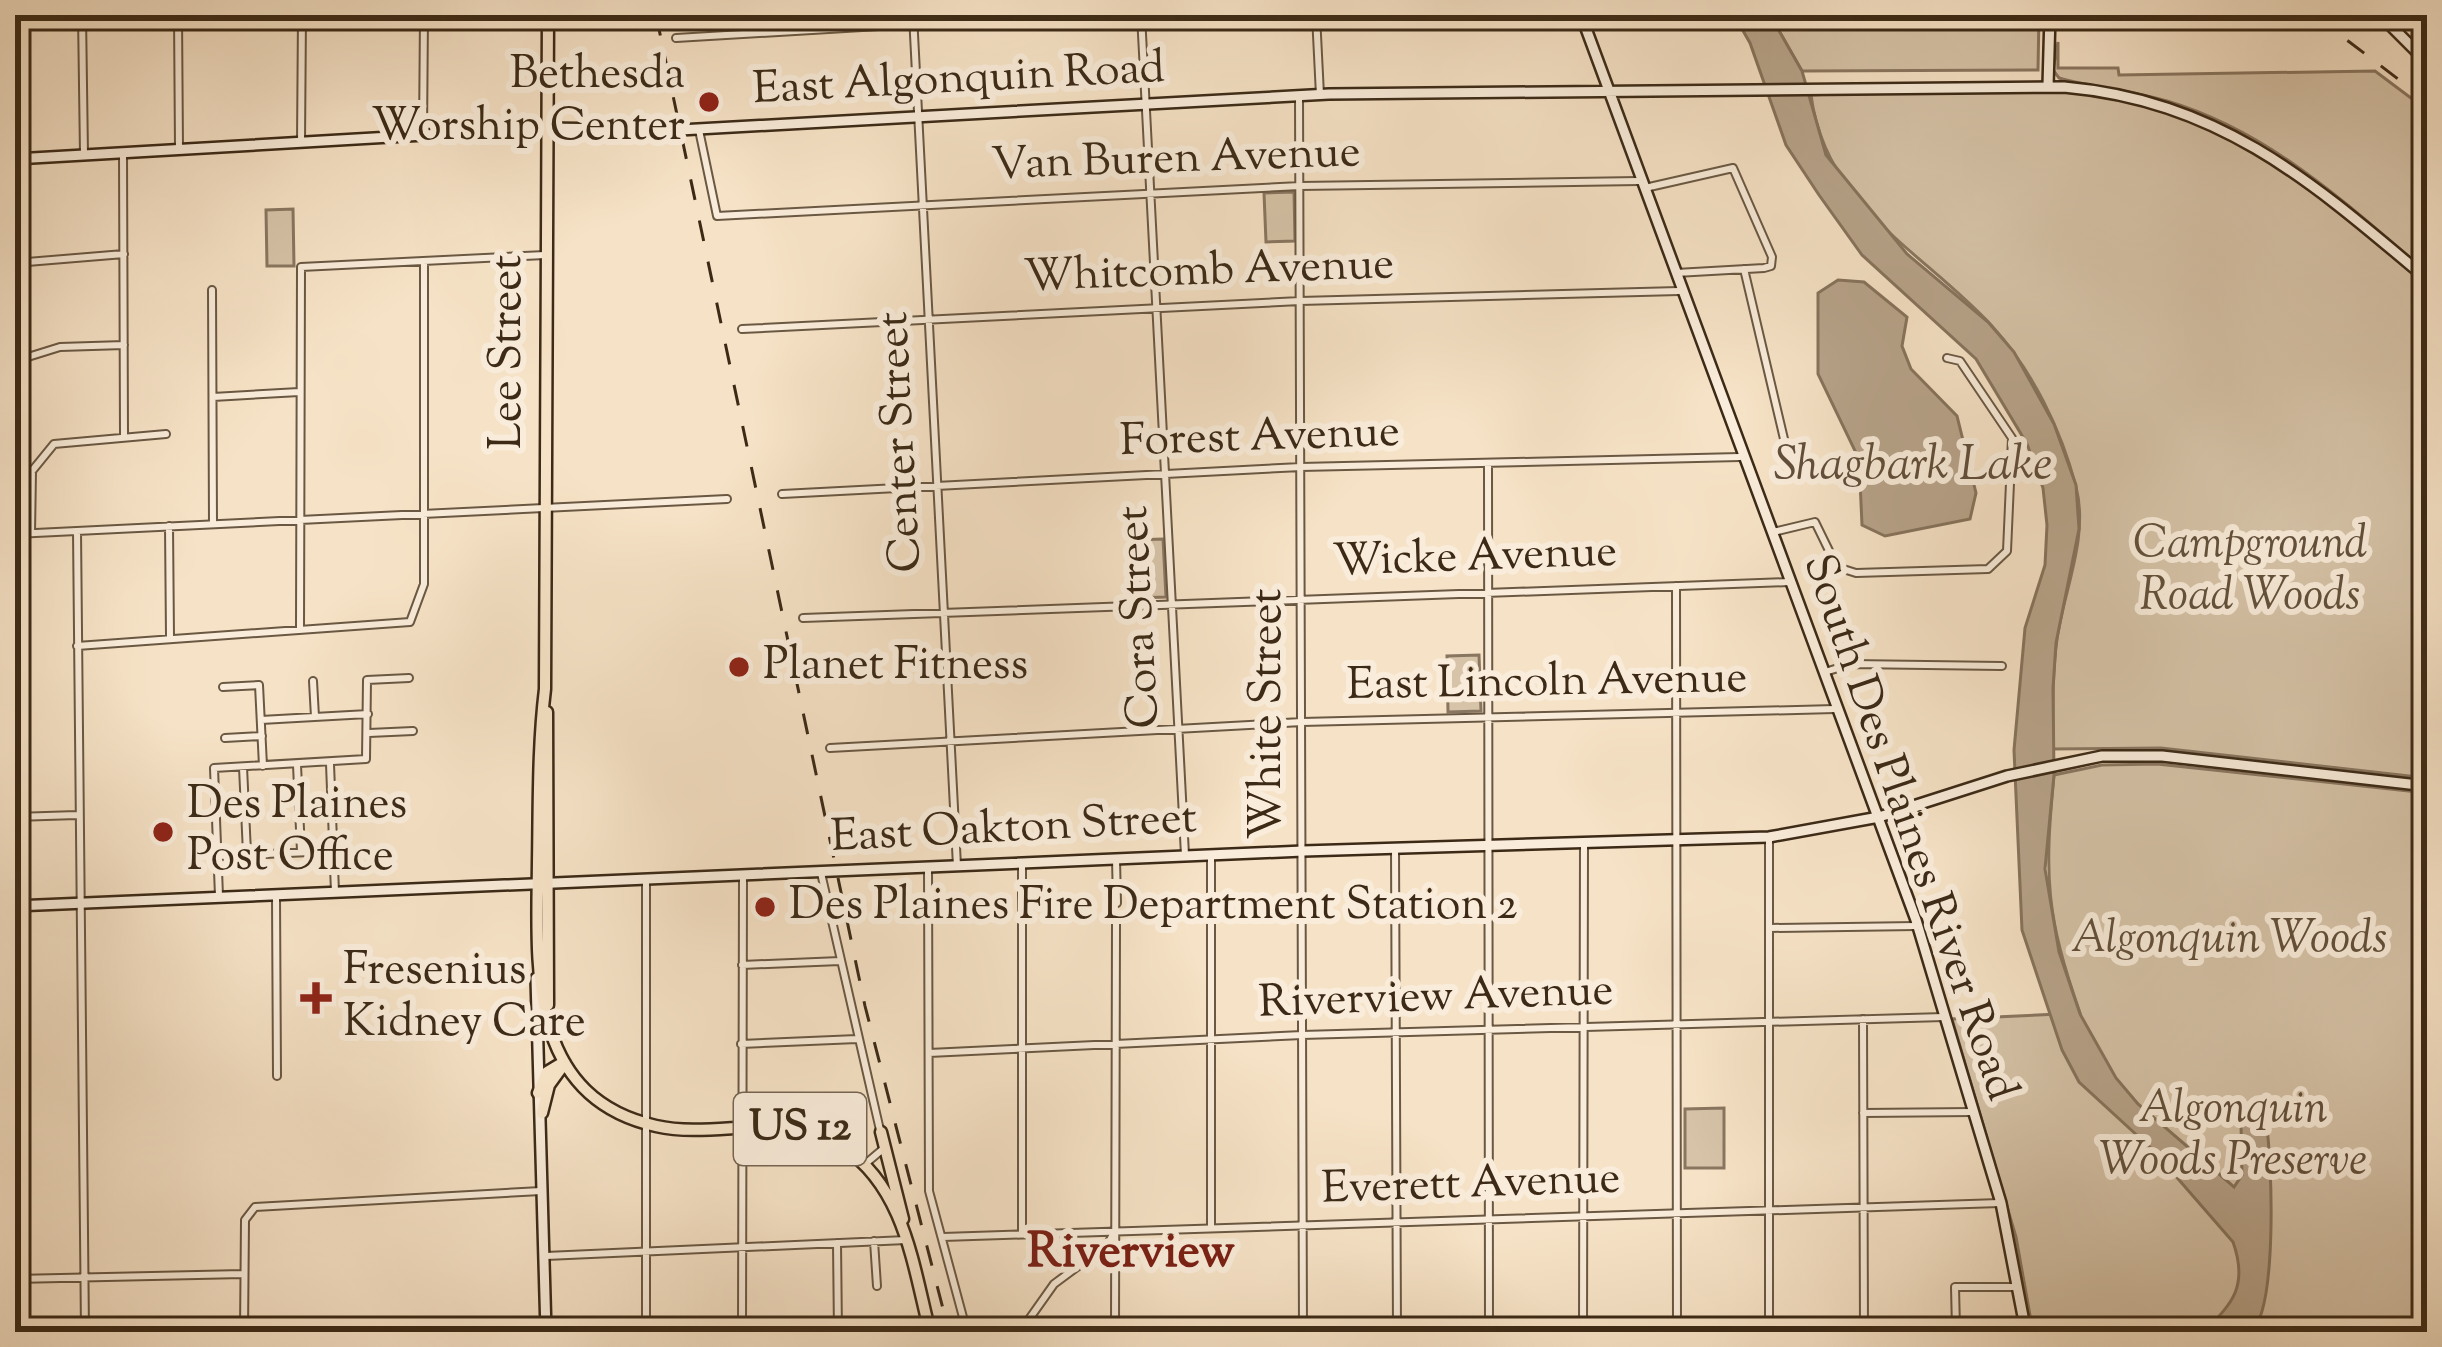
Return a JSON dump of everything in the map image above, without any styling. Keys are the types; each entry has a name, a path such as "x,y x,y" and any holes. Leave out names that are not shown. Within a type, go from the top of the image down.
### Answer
{"main road":[{"name":"Lee Street","path":"546,1332 536,974 550,736 545,689 544,507 548,15"},
{"name":"South Des Plaines River Road","path":"1581,15 1740,457 1917,926 2000,1203 2026,1332"},
{"path":"2048,86 2050,15"},
{"path":"2380,15 2427,62"},
{"name":"East Algonquin Road","path":"15,158 546,128 699,130 1320,95 2048,86 2142,99 2242,137 2326,194 2427,279"},
{"name":"East Oakton Street","path":"15,906 1303,850 1768,837 1879,818 2062,762 2162,756 2426,786"},
{"name":"Lee Street","path":"543,885 548,1026"},
{"name":"US 12","path":"536,974 548,1026 566,1063 618,1113 687,1130 742,1126 805,1130 844,1148 864,1165 888,1194 931,1332"},
{"path":"538,1093 547,1072 566,1063"},
{"path":"542,1113 549,1085 566,1063"},
{"path":"881,1132 898,1184 904,1234"}],"street":[{"path":"82,15 84,155"},
{"path":"178,15 178,150"},
{"path":"302,15 302,142"},
{"path":"423,134 424,15"},
{"path":"676,38 914,20 1066,15"},
{"name":"Cora Street","path":"1142,15 1185,855"},
{"path":"1316,15 1320,95"},
{"name":"Center Street","path":"914,20 957,866"},
{"name":"White Street","path":"1299,96 1304,1332"},
{"name":"Van Buren Avenue","path":"699,130 717,216 1300,186 1640,185 1733,168 1742,178 1772,261 1768,268 1744,269"},
{"path":"123,153 124,436"},
{"path":"15,263 124,254"},
{"path":"300,630 301,267 545,255"},
{"path":"76,646 404,625 414,618 424,584 424,261"},
{"path":"1673,273 1744,269 1784,439"},
{"path":"212,290 213,524"},
{"name":"Whitcomb Avenue","path":"742,329 1300,301 1679,291"},
{"path":"15,361 60,347 124,345"},
{"path":"1770,532 1815,522 1837,567 1856,573 1988,569 2000,563 2007,551 2012,438 1960,361 1948,358"},
{"path":"213,397 299,392"},
{"path":"31,533 32,471 46,451 64,441 166,434"},
{"name":"Forest Avenue","path":"782,494 1301,467 1740,457"},
{"path":"1488,466 1490,1332"},
{"path":"15,534 727,499"},
{"path":"169,526 170,637"},
{"path":"77,531 76,815 85,1332"},
{"name":"Wicke Avenue","path":"803,618 1789,582"},
{"path":"1676,586 1677,1332"},
{"path":"1822,673 1851,664 2002,667"},
{"path":"219,900 214,768 366,759 367,680 409,678"},
{"path":"313,681 315,717"},
{"path":"223,687 259,685 263,766"},
{"name":"East Lincoln Avenue","path":"830,748 1302,722 1834,709"},
{"path":"261,720 368,714"},
{"path":"369,733 413,731"},
{"path":"224,738 262,736"},
{"path":"330,764 335,894"},
{"path":"297,765 301,852"},
{"path":"242,767 247,854"},
{"path":"15,817 76,815"},
{"path":"1768,837 1769,1332"},
{"path":"1583,1332 1584,842"},
{"path":"1395,847 1396,1332"},
{"path":"218,856 333,851"},
{"path":"1211,854 1211,1227"},
{"path":"1116,859 1117,903"},
{"path":"1022,864 1022,1234"},
{"path":"928,868 928,1191 967,1332"},
{"path":"821,872 881,1132 883,1153 864,1165"},
{"path":"742,876 742,1332"},
{"path":"646,880 646,1332"},
{"path":"276,897 277,1076"},
{"path":"1114,1332 1117,923"},
{"path":"1770,928 1917,926"},
{"path":"742,965 840,961"},
{"name":"Riverview Avenue","path":"929,1053 1303,1035 1945,1017"},
{"path":"1863,1019 1864,1332"},
{"path":"741,1044 859,1039"},
{"path":"1863,1113 1974,1112"},
{"path":"244,1332 245,1220 255,1207 544,1190"},
{"name":"Everett Avenue","path":"943,1237 2000,1203"},
{"path":"1020,1332 1054,1284 1108,1244 1114,1230"},
{"path":"546,1256 874,1241 904,1234"},
{"path":"874,1241 877,1286"},
{"path":"837,1243 838,1332"},
{"path":"15,1280 243,1274"},
{"path":"1956,1328 1954,1288 2019,1286"}],"green space":[{"path":"1770,15 2039,15 2038,70 1802,71"},
{"path":"2058,42 2058,68 2118,68 2119,75 2375,71 2427,110 2427,272 2306,173 2240,131 2167,101 2059,78 2053,70"},
{"name":"Campground Road Woods","path":"1896,91 2096,95 2190,120 2234,141 2315,193 2427,286 2427,778 2161,748 2053,749 2055,653 2080,525 2076,487 2062,444 2032,381 1992,326 1856,198 1820,134 1811,95"},
{"path":"1294,192 1295,241 1266,242 1264,193"},
{"path":"293,209 294,266 267,266 266,210"},
{"path":"1163,539 1166,597 1136,598 1133,540"},
{"path":"1479,655 1481,711 1448,712 1447,656"},
{"name":"Algonquin Woods","path":"2157,764 2427,793 2427,1332 2033,1332 2016,1237 1952,1019 2080,1013 2060,949 2051,896 2054,775 2102,765"},
{"path":"1724,1108 1724,1168 1685,1168 1685,1109"}],"water":[{"path":"1734,15 1770,15 1802,71 1826,155 1907,254 1988,322 2014,352 2054,424 2076,485 2079,529 2056,643 2053,688 2054,775 2045,869 2059,952 2080,1014 2116,1078 2138,1104 2234,1187 2242,1175 2241,1123 2250,1115 2266,1121 2269,1265 2260,1318 2251,1332 2203,1332 2235,1292 2239,1270 2233,1242 2153,1150 2079,1082 2062,1050 2022,930 2014,750 2025,628 2045,565 2047,525 2043,488 2027,444 1976,359 1862,255 1819,195 1786,145 1750,43"},
{"name":"Shagbark Lake","path":"1838,280 1864,282 1907,317 1902,346 1911,369 1957,416 1976,493 1970,519 1885,536 1862,525 1859,459 1818,374 1818,293"}],"railway":[{"path":"656,15 865,1006 949,1332"},
{"path":"2314,15 2427,101"}],"place":[{"name":"Bethesda Worship Center","path":"709,102"},
{"name":"Planet Fitness","path":"739,667"},
{"name":"Des Plaines Post Office","path":"163,832"},
{"name":"Des Plaines Fire Department Station 2","path":"765,907"},
{"name":"Fresenius Kidney Care","path":"316,998"}],"district":[{"name":"Riverview","path":"1131,1254"}],"park label":[{"name":"Algonquin Woods Preserve","path":"2233,1136"}]}
